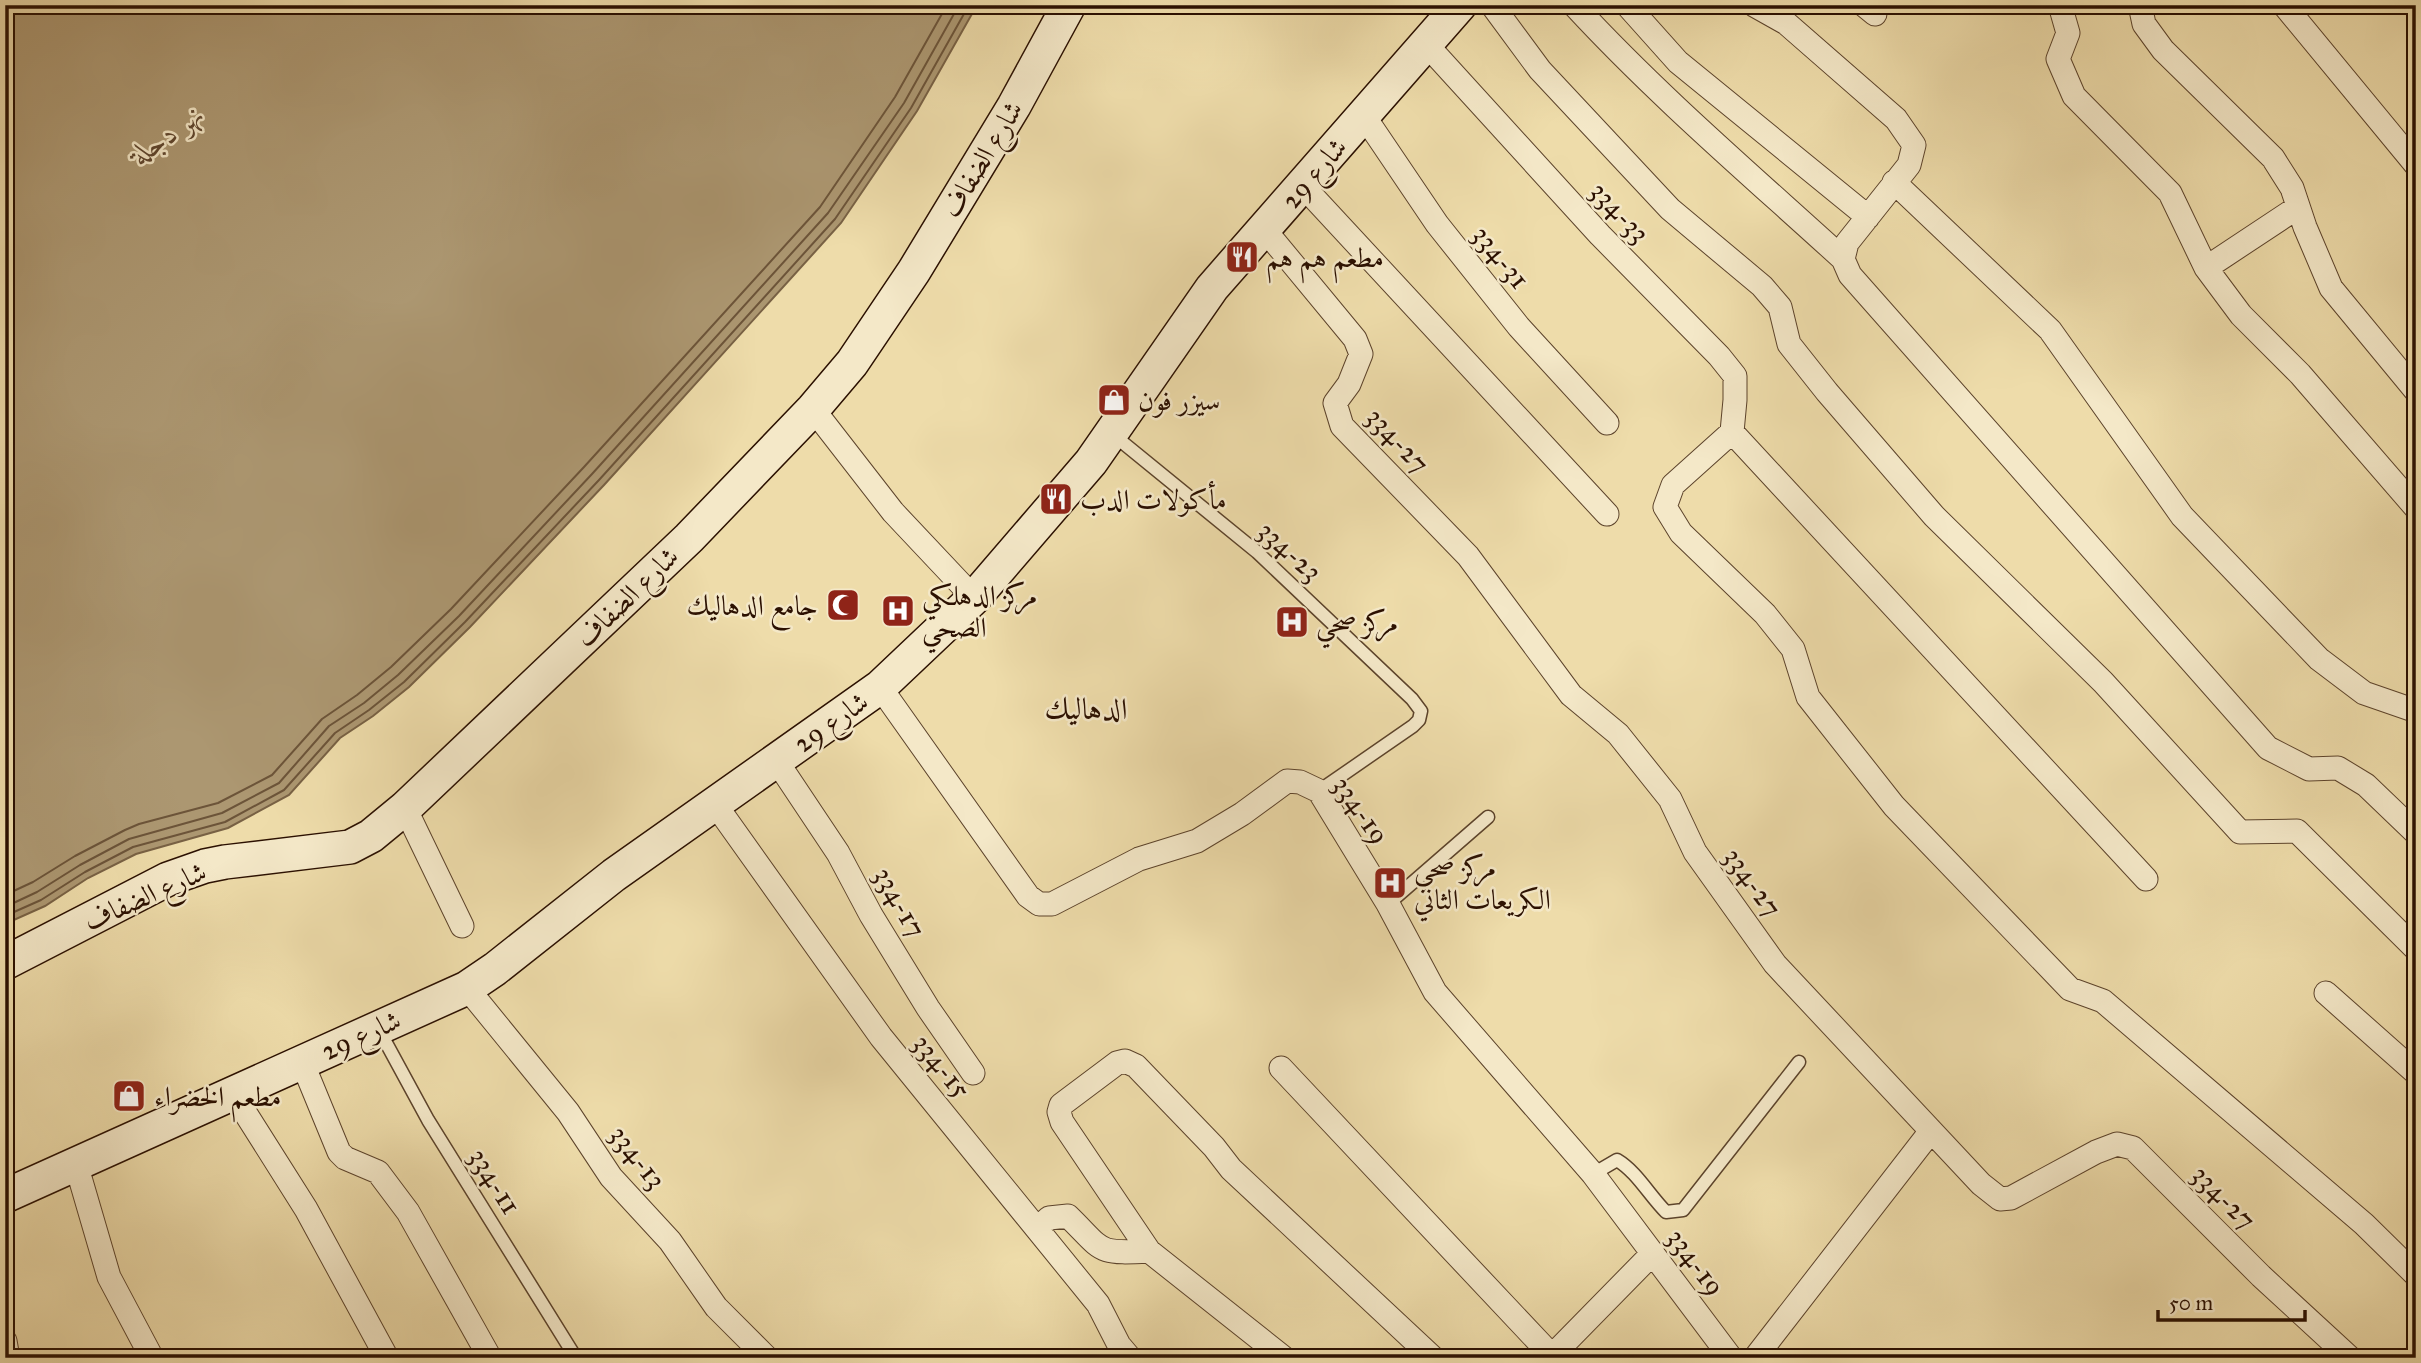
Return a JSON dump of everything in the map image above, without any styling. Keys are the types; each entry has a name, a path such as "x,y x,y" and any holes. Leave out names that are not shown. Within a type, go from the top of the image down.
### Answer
{"street":[{"name":"شارع الضفاف","path":"5,963 168,879 225,862 350,847 371,836 405,808 689,538 813,409 852,363 902,290 1014,106 1069,5"},
{"name":"شارع 29","path":"5,1196 467,988 614,875 880,687 974,598 1091,462 1212,288 1460,5"},
{"path":"1492,5 1540,70 1670,209 1762,286 1780,307 1790,344 1934,516 2102,682 2240,832 2297,831 2416,949"},
{"path":"1574,5 1663,95 1843,259 1850,275 2268,748 2309,769 2338,768 2366,785 2416,833"},
{"path":"1627,5 1678,62 1868,216"},
{"path":"1754,5 1786,23 1896,119 1914,145 1909,165 1847,243 1843,259"},
{"path":"2060,5 2068,33 2058,59 2074,96 2171,193 2206,268 2241,316 2300,374 2416,508"},
{"path":"2140,5 2144,24 2163,50 2273,158 2292,188 2331,288 2416,391"},
{"path":"2284,5 2416,165"},
{"name":"334-33","path":"1426,44 1600,235 1735,376 1732,432"},
{"name":"334-31","path":"1364,117 1437,225 1519,327 1607,423"},
{"path":"1894,182 2050,330 2182,516 2319,659 2364,693 2416,710"},
{"path":"1303,186 1607,514"},
{"path":"2206,268 2298,207"},
{"name":"334-27","path":"1264,229 1355,339 1361,354 1349,384 1335,403 1342,426 1468,556 1572,695 1618,734 1670,799 1695,852 1775,964 1981,1184 2000,1199 2011,1198 2096,1153 2118,1144 2133,1148 2261,1276 2350,1358"},
{"path":"813,409 893,512 974,598"},
{"path":"2146,880 1732,432 1673,485 1665,507 1681,533 1765,614 1793,649 1808,696 1895,806 2070,989 2104,1001 2364,1224 2416,1275"},
{"name":"334-19","path":"880,687 1028,896 1039,904 1052,904 1139,859 1197,841 1242,814 1287,781 1300,782 1319,791 1388,904 1435,992 1593,1174 1731,1358"},
{"name":"334-17","path":"776,760 838,853 871,915 928,1008 974,1073"},
{"name":"334-15","path":"715,804 881,1037 1098,1304 1119,1345 1130,1358"},
{"path":"405,808 462,926"},
{"name":"334-13","path":"467,988 568,1112 611,1177 670,1241 716,1307 767,1358"},
{"path":"2326,993 2416,1073"},
{"path":"1284,1358 1149,1251 1062,1122 1059,1112 1067,1098 1125,1061 1136,1066 1214,1147 1231,1169 1433,1358"},
{"path":"302,1062 339,1152 345,1158 378,1172 408,1212 490,1358"},
{"path":"1281,1068 1551,1357 1653,1253"},
{"path":"234,1094 306,1209 387,1358"},
{"path":"1755,1358 1931,1131"},
{"path":"76,1164 109,1277 152,1358"},
{"path":"1037,1230 1049,1218 1068,1216 1097,1248 1114,1253 1149,1251"},
{"path":"5,1341 8,1358"}],"lane":[{"name":"334-23","path":"1111,433 1257,552 1412,699 1421,711 1419,720 1413,726 1319,791"},
{"path":"1388,904 1488,817"},
{"name":"334-11","path":"378,1028 428,1120 576,1358"},
{"path":"1593,1174 1617,1160 1628,1166 1666,1212 1683,1210 1799,1062"}],"water":[{"name":"نهر دجلة","path":"5,5 977,5 917,111 841,223 604,485 470,627 409,687 340,738 289,795 228,828 136,854 88,878 45,906 5,924"}],"place":[{"name":"مطعم هم هم","path":"1242,257"},
{"name":"سيزر فون","path":"1114,400"},
{"name":"مأكولات الدب","path":"1056,499"},
{"name":"جامع الدهاليك","path":"843,605"},
{"name":"مركز الدهلكي الصحي","path":"898,611"},
{"name":"مركز صحي","path":"1292,622"},
{"name":"مركز صحي الكريعات الثاني","path":"1390,883"},
{"name":"مطعم الخضراء","path":"129,1096"}],"district":[{"name":"الدهاليك","path":"1086,709"}]}
